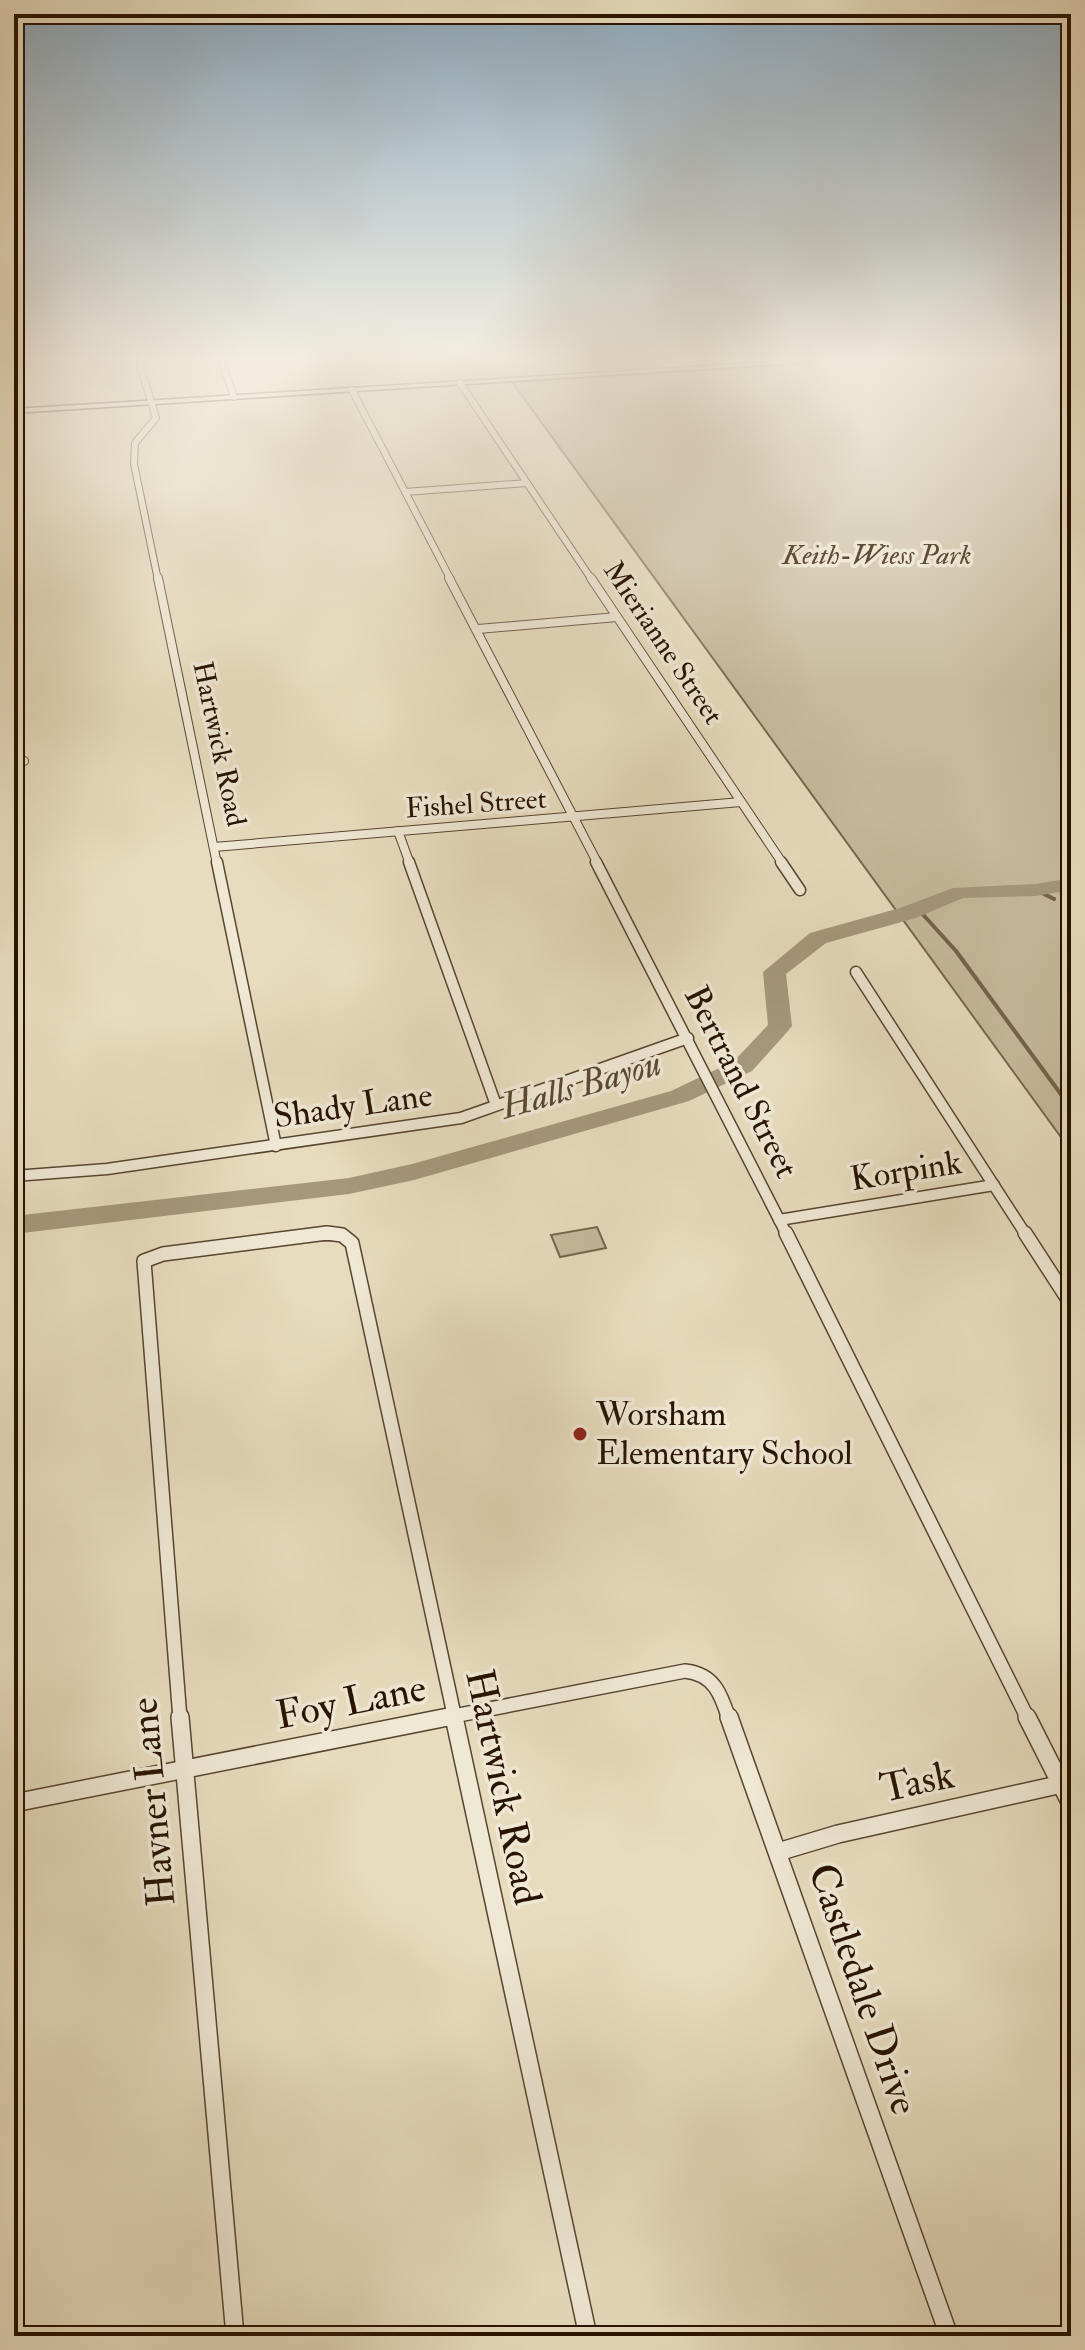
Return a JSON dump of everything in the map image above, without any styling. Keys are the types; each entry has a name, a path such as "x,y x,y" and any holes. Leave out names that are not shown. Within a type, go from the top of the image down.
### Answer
{"street":[{"name":"Hartwick Road","path":"136,472 276,1146"},
{"name":"Bertrand Street","path":"394,472 725,1110 1066,1784 1071,1804"},
{"name":"Mierianne Street","path":"519,472 800,890"},
{"path":"405,492 527,483"},
{"path":"478,629 617,617"},
{"name":"Fishel Street","path":"214,847 741,802"},
{"path":"398,831 496,1105"},
{"path":"856,972 1071,1304"},
{"name":"Shady Lane","path":"14,1176 107,1169 430,1124 690,1043"},
{"name":"Korpink","path":"779,1220 994,1185"},
{"name":"Havner Lane","path":"235,2336 184,1769 144,1261 163,1254 327,1233 348,1239 354,1251"},
{"name":"Hartwick Road","path":"354,1251 588,2336"},
{"name":"Foy Lane","path":"14,1803 678,1671 701,1673"},
{"name":"Castledale Drive","path":"701,1673 716,1685 721,1695 949,2336"},
{"name":"Task","path":"778,1852 838,1834 1066,1784"}],"green space":[{"name":"Keith-Wiess Park","path":"577,472 1071,472 1071,1151"},
{"path":"597,1227 606,1248 560,1257 551,1235"}],"waterway":[{"name":"Halls Bayou","path":"14,1225 349,1186 414,1172 680,1096 743,1066 780,1026 774,972 818,938 908,913 960,892 1036,890 1071,884"},
{"path":"1036,890 1054,899"},
{"path":"918,909 956,951 1071,1108"}],"place":[{"name":"Worsham Elementary School","path":"580,1434"}]}
